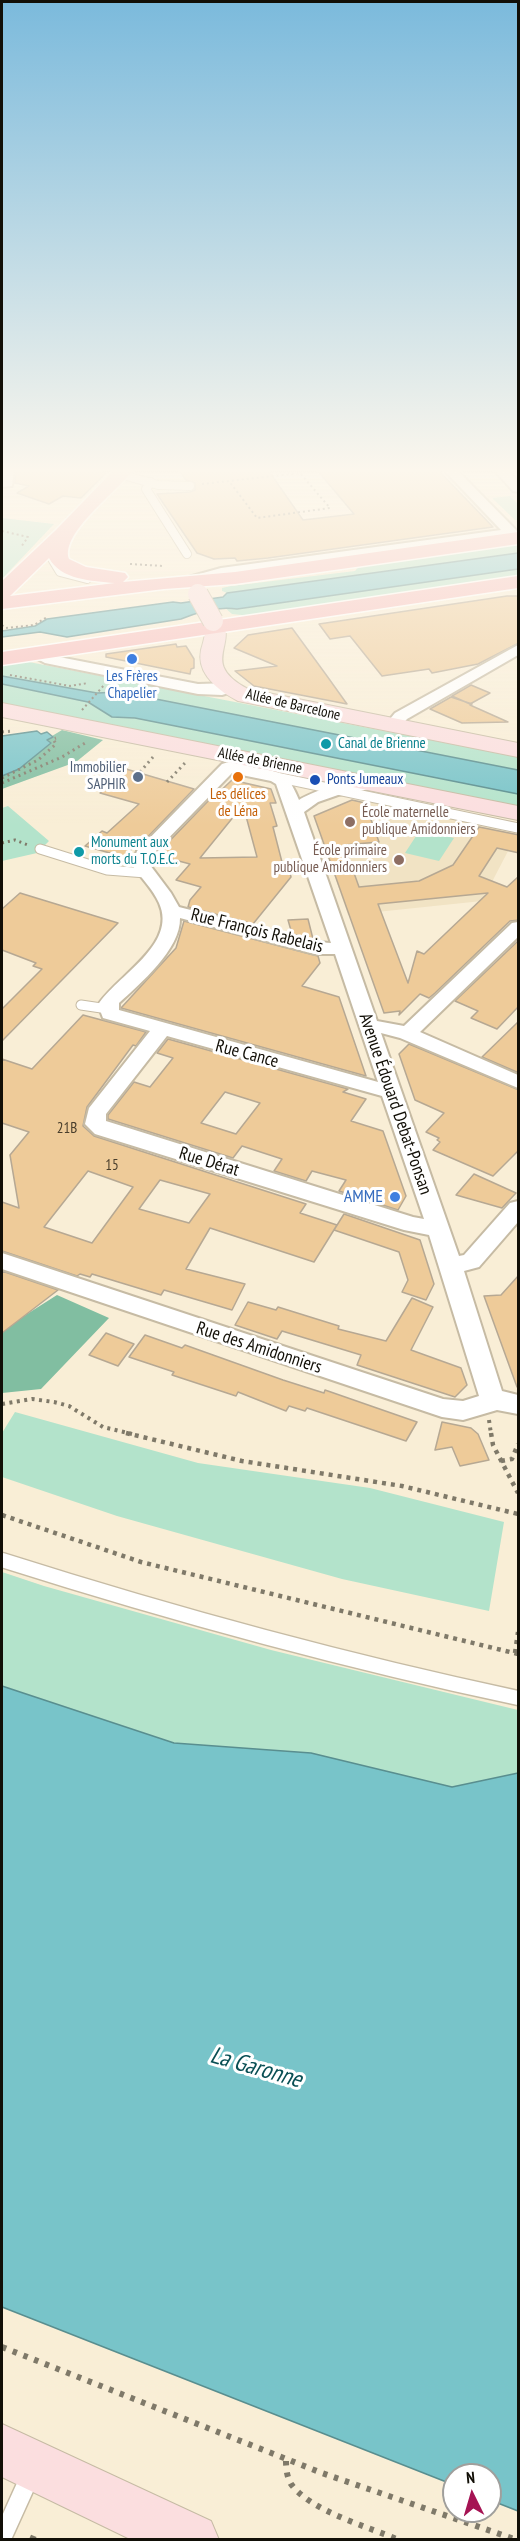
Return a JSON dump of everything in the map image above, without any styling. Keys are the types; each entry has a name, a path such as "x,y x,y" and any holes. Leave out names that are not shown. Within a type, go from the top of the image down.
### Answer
{"main road":[{"path":"2,603 91,589"},
{"path":"195,589 215,624 211,660 218,675 230,688"},
{"path":"16,661 215,624 471,589"},
{"name":"Allée de Barcelone","path":"230,688 246,696 519,750"},
{"name":"Allée de Brienne","path":"5,714 102,730 222,760 255,761 519,813"},
{"path":"18,2457 192,2540"}],"street":[{"path":"393,725 401,716 519,649"},
{"name":"Allée de Barcelone","path":"16,661 50,660 198,689 230,688"},
{"path":"108,1009 111,1000 164,945 171,912 144,866 146,851 222,760"},
{"name":"Allée de Brienne","path":"222,760 276,777"},
{"name":"Avenue Édouard Debat-Ponsan","path":"276,777 283,782 295,811 451,1266 492,1399"},
{"path":"295,811 308,800 337,789 374,784"},
{"name":"Rue François Rabelais","path":"171,912 186,913 315,948 342,949"},
{"path":"407,1034 519,927"},
{"name":"Rue Cance","path":"108,1009 115,1017 374,1088 391,1090"},
{"path":"369,1026 390,1028 407,1034 519,1082"},
{"name":"Rue Dérat","path":"161,1030 96,1113 95,1124 102,1129 401,1222 438,1228"},
{"path":"451,1266 471,1261 519,1208"},
{"name":"Rue des Amidonniers","path":"2,1261 441,1408 467,1410 492,1399"},
{"path":"492,1399 508,1400 519,1405"}],"lane":[{"name":"Allée de Brienne","path":"276,777 519,828"},
{"path":"40,849 135,875 144,866"},
{"path":"81,1005 108,1009"},
{"path":"2,1560 144,1605 365,1664 519,1698"},
{"path":"2,2538 18,2457"}],"path":[{"path":"2,628 5,624 6,628 34,625 47,617"},
{"path":"16,661 70,686 90,683"},
{"path":"88,705 102,687"},
{"path":"2,783 62,757 91,740 102,730"},
{"path":"2,778 38,760 56,744 53,739"},
{"path":"140,772 158,751"},
{"path":"167,782 189,758"},
{"path":"2,843 15,840 40,849"},
{"path":"2,1404 32,1399 54,1402 69,1406 103,1427 242,1461 402,1486 519,1514"},
{"path":"492,1399 489,1431 501,1461 519,1493"},
{"path":"501,1461 512,1459 519,1444"},
{"path":"2,1515 141,1562 517,1654 519,1632"},
{"path":"2,2347 286,2461 517,2540"},
{"path":"286,2461 286,2474 295,2489 320,2505 399,2540"}],"shaded area":[{"name":"École primaire publique Amidonniers","path":"355,799 518,832 482,901 348,915 314,816"}],"green space":[{"path":"222,589 259,589 227,593 222,591"},
{"path":"381,589 439,589 251,616 232,614 225,608 238,609"},
{"path":"24,661 518,757 518,770 120,692 97,693 2,676 2,665"},
{"path":"2,684 88,702 112,717 135,718 518,794 518,808 2,704"},
{"path":"62,730 103,740 76,762 2,789 2,776 19,769 50,743 47,739"},
{"path":"8,806 49,841 37,853 2,861 2,808"},
{"path":"420,830 454,838 439,861 405,853"},
{"path":"57,1295 109,1318 41,1389 2,1393 2,1330"},
{"path":"15,1412 198,1463 370,1488 504,1522 489,1611 342,1579 117,1516 2,1477 2,1433"},
{"path":"2,1572 271,1650 518,1710 518,1773 452,1787 311,1753 174,1743 2,1686"}],"water":[{"path":"259,589 380,589 237,609 216,609 181,619 67,637 40,632 2,637 2,631 35,626 47,619 223,597 227,593"},
{"name":"Canal de Brienne","path":"2,676 97,693 120,692 518,770 518,794 135,718 112,717 88,702 2,684"},
{"path":"37,731 41,734 47,732 53,737 47,740 51,743 19,769 2,776 2,736"},
{"name":"La Garonne","path":"2,1686 174,1743 311,1753 452,1787 518,1773 518,2511 502,2505 502,2463 442,2463 442,2480 2,2307"}],"building":[{"path":"519,596 519,643 478,664 432,673 429,669 382,676 350,636 330,639 319,624"},
{"path":"292,628 347,704 254,686 235,671 277,666 234,648 248,635"},
{"path":"176,644 177,647 186,646 194,659 194,668 191,669 190,674 106,657 106,654"},
{"path":"471,685 490,693 470,704 452,696"},
{"path":"451,697 472,704 470,705 508,722 462,723 430,709"},
{"path":"126,769 194,789 136,849 133,848 124,857 85,846 102,831 107,833 139,804 100,793"},
{"path":"232,780 271,789 276,803 270,803 277,826 273,827 283,866 288,865 291,877 253,924 188,907 190,900 201,887 176,880 190,864 156,855","holes":["243,805 257,857 200,858"]},
{"path":"352,800 365,803 379,842 344,845 359,887 419,881 453,865 479,827 519,835 519,853 497,848 479,876 507,887 519,876 519,920 510,921 429,998 420,994 399,1015 400,1011 384,1013 314,816","holes":["488,893 424,954 417,951 408,983 378,904"]},
{"path":"20,893 118,923 2,1041 2,1009 42,969 33,966 36,963 2,950 2,909"},
{"path":"308,919 313,939 292,934 288,920"},
{"path":"184,921 318,956 320,963 302,986 339,997 366,1076 121,1008 176,948"},
{"path":"519,940 519,1006 497,1029 471,1018 478,1011 455,1001"},
{"path":"83,1015 146,1032 136,1046 133,1045 87,1107 83,1126 94,1136 306,1204 300,1213 337,1225 314,1262 210,1228 186,1269 245,1284 232,1310 164,1290 161,1295 92,1274 90,1277 80,1274 77,1276 2,1251 2,1202 19,1208 10,1155 29,1132 2,1123 2,1059 32,1069","holes":["88,1171 133,1187 92,1243 44,1227","160,1180 210,1194 189,1223 139,1209"]},
{"path":"519,1021 519,1073 482,1057"},
{"path":"168,1039 348,1089 343,1092 366,1099 351,1121 383,1131 406,1196 398,1210 339,1191 346,1180 312,1171 306,1181 274,1171 282,1159 242,1146 233,1158 108,1119 108,1115 134,1082 150,1087 173,1058 157,1053","holes":["225,1092 260,1103 236,1134 201,1123"]},
{"path":"409,1044 519,1090 519,1150 493,1176 433,1150 440,1142 437,1140 439,1138 426,1132 444,1113 415,1100 399,1054"},
{"path":"474,1174 516,1193 502,1208 456,1195"},
{"path":"344,1214 420,1240 434,1284 426,1300 402,1292 408,1280 399,1252 334,1230"},
{"path":"2,1271 58,1290 2,1333"},
{"path":"519,1275 519,1387 517,1387 484,1296 501,1295"},
{"path":"412,1298 433,1307 411,1350 461,1368 467,1385 455,1397 357,1365 361,1355 282,1331 277,1339 235,1325 248,1302 276,1310 278,1307 339,1326 338,1329 386,1341"},
{"path":"106,1333 134,1344 118,1366 89,1355"},
{"path":"145,1335 182,1348 185,1345 283,1380 324,1393 325,1390 417,1422 406,1441 307,1408 305,1411 289,1406 286,1411 238,1392 236,1396 172,1375 174,1372 129,1357"},
{"path":"442,1422 471,1428 478,1434 489,1460 460,1466 452,1447 435,1450"}],"place":[{"name":"Les Frères Chapelier","path":"132,659"},
{"name":"Canal de Brienne","path":"326,744"},
{"name":"Immobilier SAPHIR","path":"138,777"},
{"name":"Les délices de Léna","path":"238,777"},
{"name":"Ponts Jumeaux","path":"315,780"},
{"name":"École maternelle publique Amidonniers","path":"350,822"},
{"name":"Monument aux morts du T.O.E.C.","path":"79,852"},
{"name":"École primaire publique Amidonniers","path":"399,860"},
{"name":"AMME","path":"395,1197"}]}
